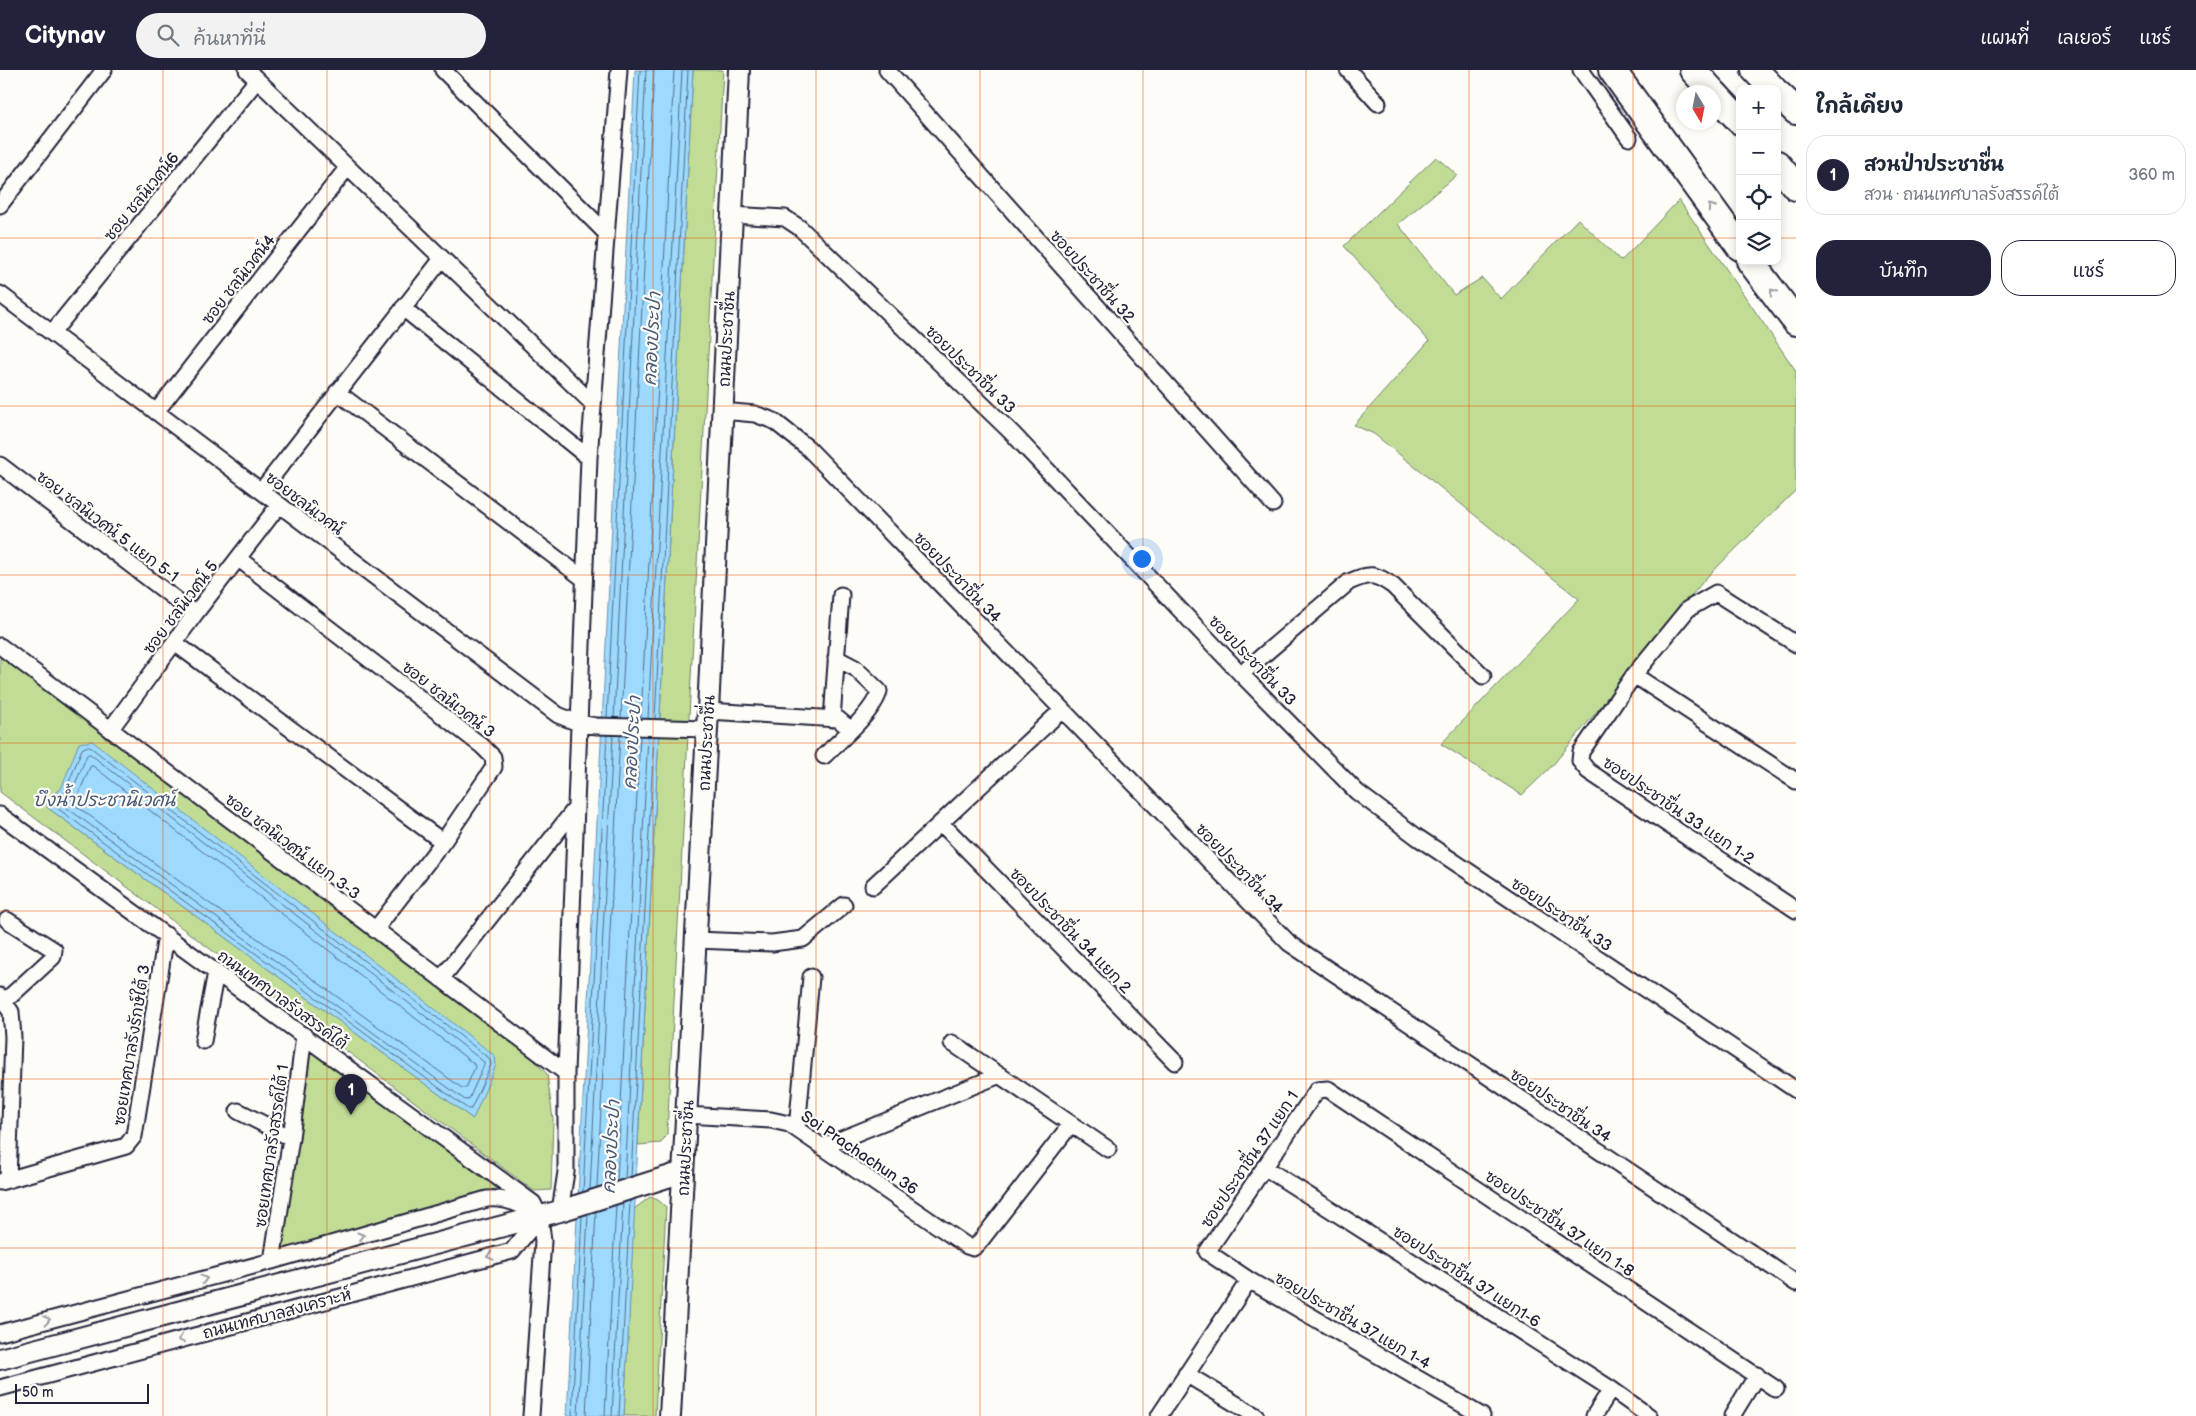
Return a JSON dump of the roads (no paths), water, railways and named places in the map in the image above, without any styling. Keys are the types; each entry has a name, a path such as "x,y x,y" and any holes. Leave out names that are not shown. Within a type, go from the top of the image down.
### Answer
{"highway":[{"path":"1612,70 1736,241"},
{"path":"1692,70 1706,85"},
{"path":"1755,70 1770,85"},
{"path":"1781,97 1796,111"},
{"path":"1721,101 1736,117"},
{"path":"1781,169 1796,188"},
{"path":"1753,265 1796,322"}],"main road":[{"name":"ถนนประชาชื่น","path":"670,1416 708,720 739,70"},
{"name":"ถนนเทศบาลสงเคราะห์","path":"0,1359 567,1209 646,1182 683,1172"}],"street":[{"path":"0,205 104,70"},
{"path":"443,70 606,234"},
{"path":"567,1209 566,1073 588,458 619,70"},
{"name":"ซอยประชาชื่น 32","path":"888,70 1273,504"},
{"path":"1348,70 1378,103"},
{"path":"1581,70 1629,138"},
{"path":"252,75 441,260 593,404"},
{"name":"ซอย ชลนิเวศน์6","path":"52,333 252,75"},
{"name":"ซอย ชลนิเวศน์4","path":"156,412 347,168"},
{"name":"ซอยประชาชื่น 33","path":"732,215 785,218 800,228 1012,433 1241,674 1357,792 1417,837 1796,1090"},
{"path":"261,491 441,260"},
{"name":"ซอยชลนิเวศน์","path":"0,294 558,715 578,723 596,726 668,728 708,720 832,719"},
{"path":"403,308 588,458"},
{"path":"337,392 584,580"},
{"name":"ซอยประชาชื่น 34","path":"722,411 755,414 774,421 808,448 1289,944 1796,1283"},
{"name":"ซอย ชลนิเวศน์ 5 แยก 5-1","path":"0,465 195,614"},
{"name":"ซอย ชลนิเวศน์ 5","path":"110,730 176,643 195,614 279,505"},
{"name":"ซอย ชลนิเวศน์ 3","path":"239,559 482,746 493,757 494,767 443,842 376,930"},
{"path":"1241,674 1348,582 1363,575 1378,576 1393,586 1483,676"},
{"path":"1796,644 1716,593 1688,609 1634,675 1796,782"},
{"path":"841,595 832,719 838,719 850,729"},
{"path":"176,643 443,842"},
{"name":"ซอย ชลนิเวศน์ แยก 3-3","path":"0,646 566,1073"},
{"path":"824,756 877,698 878,691 855,668 836,658"},
{"name":"ซอยประชาชื่น 33 แยก 1-2","path":"1634,675 1580,752 1580,761 1588,771 1796,910"},
{"path":"873,886 1062,710"},
{"path":"441,979 575,809"},
{"name":"ถนนเทศบาลรังสรรค์ใต้","path":"0,815 525,1195 534,1203 540,1216"},
{"name":"ซอยประชาชื่น 34 แยก 2","path":"941,822 1175,1062"},
{"path":"696,940 772,943 803,939 844,905"},
{"path":"4,1181 13,1037 11,1012 2,999 53,957 54,950 7,920"},
{"name":"ซอยเทศบาลรังรักษ์ใต้ 3","path":"4,1181 126,1146 134,1136 166,935"},
{"path":"203,1042 216,972"},
{"path":"797,1130 811,977"},
{"name":"ซอยเทศบาลรังสรรค์ใต้ 1","path":"272,1261 291,1138 304,1035"},
{"path":"952,1043 1108,1149"},
{"path":"822,1147 1000,1076"},
{"name":"ซอยประชาชื่น 37 แยก 1","path":"1207,1252 1317,1090 1322,1088"},
{"name":"ซอยประชาชื่น 37 แยก 1-8","path":"1322,1088 1336,1095 1776,1389"},
{"path":"238,1111 291,1138"},
{"name":"Soi Prachachun 36","path":"686,1115 770,1120 789,1124 967,1246 973,1248 1072,1124"},
{"name":"ซอยประชาชื่น 37 แยก1-6","path":"1264,1167 1611,1389 1649,1416"},
{"path":"0,1332 272,1261 499,1198 524,1206 540,1216 543,1241 531,1416"},
{"name":"ถนนเทศบาลสงเคราะห์","path":"0,1388 512,1251 540,1216"},
{"name":"ซอยประชาชื่น 37 แยก 1-4","path":"1207,1252 1249,1280 1482,1416"},
{"path":"1159,1416 1249,1280"},
{"path":"1186,1374 1256,1416"},
{"path":"1732,1416 1757,1375"},
{"path":"1594,1416 1611,1389"}],"water":[{"name":"คลองประปา","path":"635,70 693,70 624,1416 567,1416"},
{"name":"บึงน้ำประชานิเวศน์","path":"92,741 495,1056 496,1065 473,1119 48,808 45,799 61,789 79,743"}],"place":[{"name":"สวนป่าประชาชื่น","path":"351,1115"}]}
